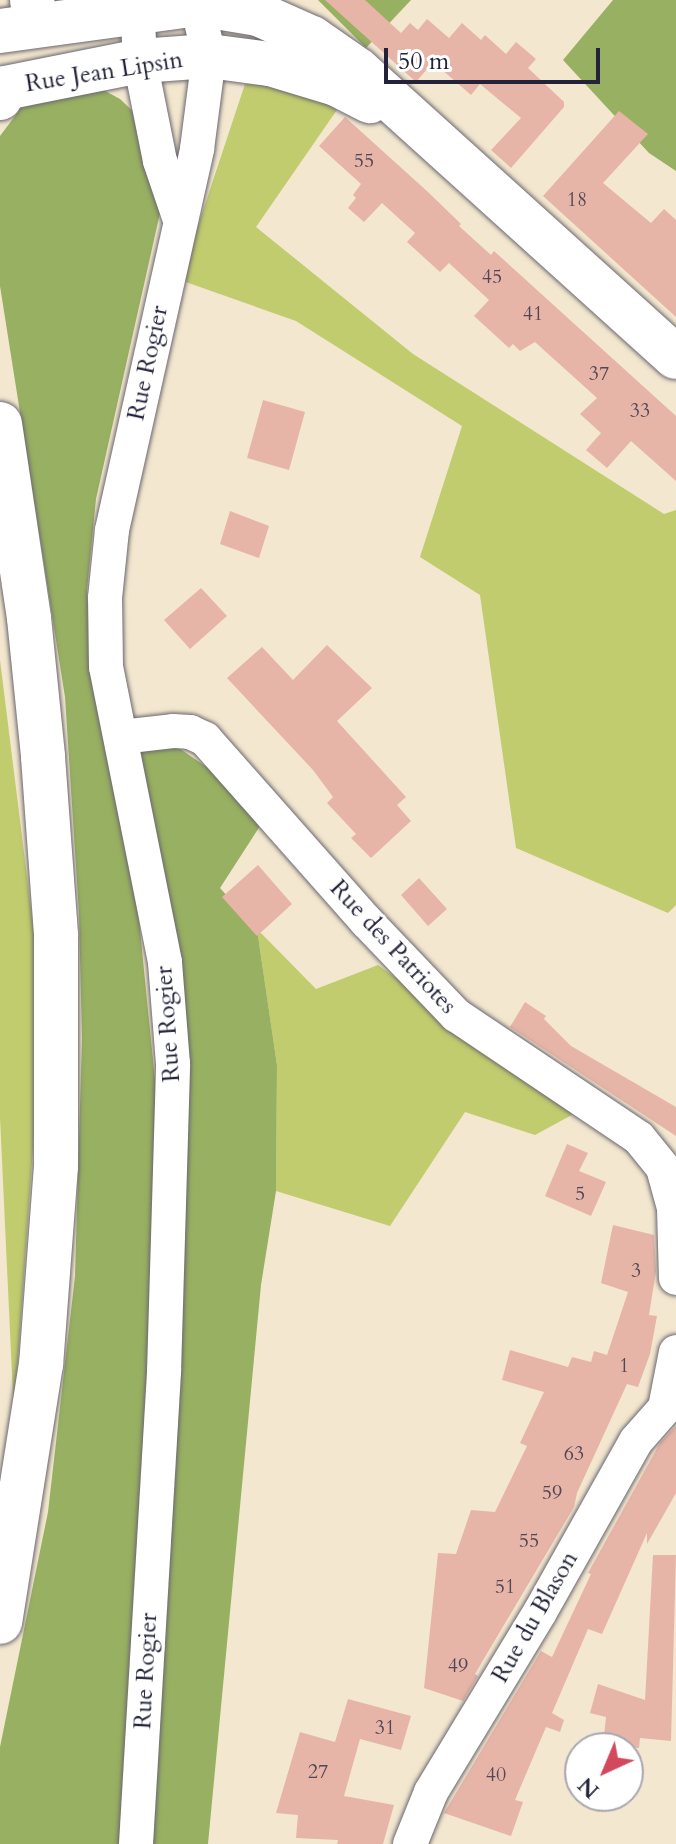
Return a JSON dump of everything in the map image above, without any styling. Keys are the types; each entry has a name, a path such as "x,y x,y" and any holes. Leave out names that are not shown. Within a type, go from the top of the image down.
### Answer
{"main road":[{"path":"2,92 23,18 137,5 197,2 258,14 312,38 358,70 676,357"},
{"name":"Rue Jean Lipsin","path":"2,92 140,61 209,56 270,64 336,84 415,123"},
{"path":"0,424 29,618 44,772 56,936 56,1166 41,1364 0,1622"}],"street":[{"name":"Rue Rogier","path":"136,1844 164,1372 173,1064 165,962 106,667 105,598 112,530 179,217 197,149 209,56 197,2"},
{"path":"137,5 140,61 160,161 179,217"},
{"name":"Rue des Patriotes","path":"121,737 173,731 190,732 205,739 367,922 456,1015 639,1138 663,1168 674,1208 676,1278"},
{"path":"670,1405 676,1352"},
{"name":"Rue du Blason","path":"410,1844 431,1792 540,1612 636,1441 670,1405"}],"green space":[{"path":"318,0 411,0 366,48"},
{"path":"613,0 676,0 676,171 649,153 563,60"},
{"path":"245,84 350,91 256,227 413,354 664,514 676,510 676,905 668,913 516,848 480,595 420,557 462,426 296,321 180,280"},
{"path":"98,87 120,99 140,118 160,213 96,499 87,590 94,695 127,800 158,1110 135,1844 0,1844 0,1747 48,1512 75,1276 82,1039 79,913 65,697 0,286 0,136 21,108"},
{"path":"0,660 43,1005 14,1417 0,1117"},
{"path":"121,737 170,742 211,770 260,826 220,888 257,929 277,1065 276,1191 261,1285 208,1844 136,1844 172,1131"},
{"path":"257,929 316,989 378,965 581,1110 535,1135 465,1112 390,1226 276,1191 277,1065"}],"building":[{"path":"325,0 365,0 401,33 410,23 418,30 427,19 449,38 462,23 481,40 485,35 506,54 516,42 536,59 528,68 564,102 564,107 511,168 491,150 521,118 480,84 471,95 433,62 416,82"},
{"path":"619,111 648,134 603,183 651,223 664,209 676,220 676,317 543,196"},
{"path":"345,117 428,192 491,255 494,251 676,416 676,481 631,441 607,468 586,450 601,433 580,414 597,398 535,342 520,351 513,344 509,348 474,316 489,300 449,263 440,272 407,242 415,233 382,203 364,222 348,208 361,184 319,146"},
{"path":"263,400 305,412 289,470 247,458"},
{"path":"230,511 269,526 259,558 220,544"},
{"path":"201,588 227,616 190,649 164,620"},
{"path":"327,645 372,688 337,721 406,797 397,805 411,821 371,858 351,838 356,834 327,803 333,797 313,770 227,678 262,647 293,680"},
{"path":"258,865 292,904 257,936 222,897"},
{"path":"419,878 447,909 428,926 401,895"},
{"path":"525,1002 546,1016 544,1019 571,1046 676,1107 676,1136 510,1027"},
{"path":"567,1144 588,1153 579,1171 606,1182 591,1216 545,1196"},
{"path":"613,1225 654,1235 656,1271 649,1315 657,1316 650,1354 638,1387 627,1384 577,1493 574,1507 475,1674 478,1676 463,1701 424,1688 438,1553 456,1554 471,1510 495,1512 527,1446 520,1443 544,1392 502,1380 510,1350 568,1367 572,1357 591,1362 594,1351 607,1355 628,1292 601,1283"},
{"path":"676,1426 676,1493 647,1544 647,1533 602,1634 588,1629 552,1713 564,1720 560,1732 546,1727 515,1800 523,1802 511,1836 444,1813 541,1651 552,1657 591,1574 588,1573 660,1443"},
{"path":"653,1555 676,1555 671,1741 644,1738 644,1732 604,1732 606,1717 590,1713 598,1684 645,1700"},
{"path":"348,1699 411,1716 401,1750 360,1739 344,1796 394,1805 383,1844 337,1844 338,1840 296,1838 298,1815 276,1813 300,1732 335,1742"}]}
